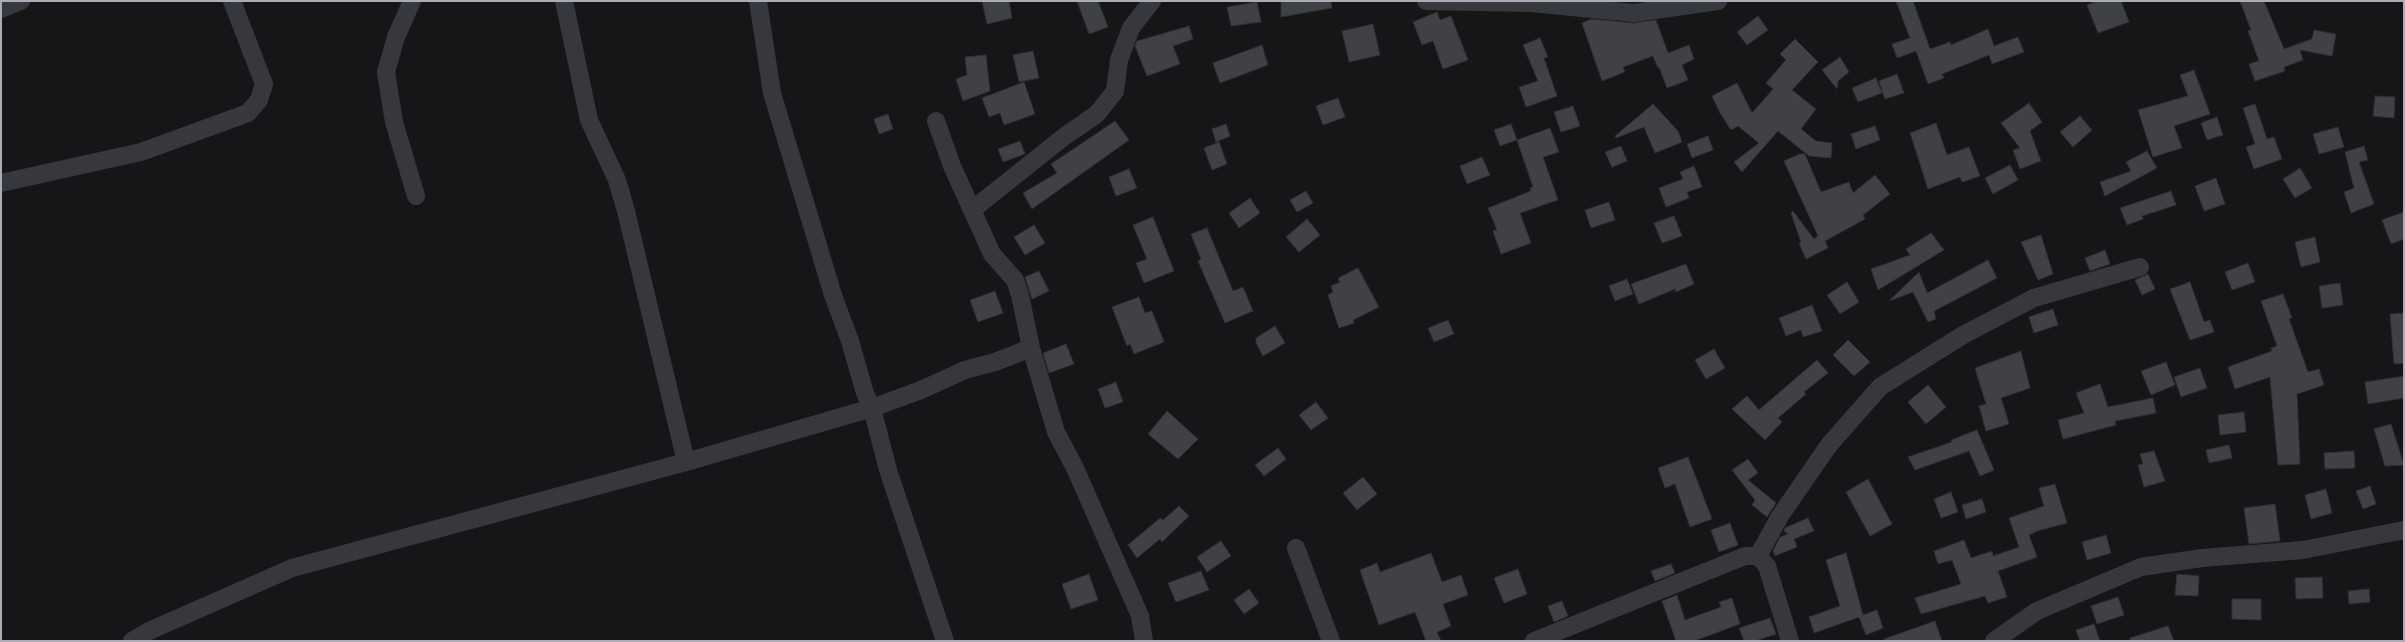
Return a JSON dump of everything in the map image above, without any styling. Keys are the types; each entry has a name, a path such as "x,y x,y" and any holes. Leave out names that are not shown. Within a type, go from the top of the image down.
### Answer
{"street":[{"path":"1,9 21,1"},
{"path":"1,183 141,152 248,113 259,100 264,84 232,1"},
{"path":"412,1 396,37 386,72 394,122 416,196"},
{"path":"564,1 589,120 617,180 626,211 686,462"},
{"path":"758,1 772,92 833,295 850,341 865,393 872,408 888,470 945,641"},
{"path":"972,210 1065,136 1097,114 1115,91 1118,60 1130,28 1152,1"},
{"path":"1426,1 1531,2 1634,13 1718,1"},
{"path":"936,121 952,166 992,254 1015,280 1020,295 1031,348 1056,432 1075,468 1140,616 1144,641"},
{"path":"1758,556 1780,516 1829,445 1880,387 1963,335 2034,298 2140,267"},
{"path":"132,641 149,631 292,568 686,462 872,408 921,390 965,370 995,362 1031,348"},
{"path":"1994,641 2037,611 2141,567 2202,558 2303,550 2404,530"},
{"path":"1296,548 1331,641"},
{"path":"1534,641 1745,556 1758,556 1767,566 1790,641"}],"building":[{"path":"982,1 1009,1 1012,18 987,24"},
{"path":"1077,1 1098,1 1108,27 1089,34"},
{"path":"1281,1 1331,1 1332,8 1281,17"},
{"path":"1896,1 1913,1 1930,49 1950,42 1951,45 1988,29 1994,46 2018,37 2024,52 1992,64 1989,55 1942,74 1944,78 1928,84 1916,51 1897,58 1892,44 1910,38"},
{"path":"2097,1 2121,1 2129,22 2098,33 2087,5"},
{"path":"2240,1 2264,1 2284,49 2312,39 2314,30 2336,34 2332,56 2300,50 2303,60 2284,67 2285,71 2255,81 2249,64 2259,61 2248,31 2251,30"},
{"path":"1257,2 1261,22 1231,26 1227,7"},
{"path":"1437,12 1440,20 1451,16 1468,60 1443,69 1433,41 1422,45 1413,22"},
{"path":"1758,16 1768,30 1747,45 1737,32"},
{"path":"1592,19 1633,23 1656,20 1668,53 1689,45 1694,59 1682,65 1688,80 1667,88 1653,56 1623,67 1625,72 1602,81 1582,23"},
{"path":"1373,24 1380,55 1349,62 1342,31"},
{"path":"1189,26 1193,39 1173,46 1180,64 1147,76 1135,46 1137,41"},
{"path":"1540,38 1548,57 1544,58 1557,96 1526,107 1519,87 1538,81 1523,45"},
{"path":"1795,39 1818,62 1792,90 1816,109 1801,129 1816,141 1832,143 1831,158 1809,156 1778,131 1742,172 1734,162 1759,143 1738,126 1731,130 1720,113 1712,96 1737,83 1752,113 1773,89 1766,83 1786,60 1780,54"},
{"path":"1262,45 1268,65 1220,83 1213,63"},
{"path":"1033,51 1039,78 1019,82 1013,55"},
{"path":"986,55 990,91 963,101 956,79 967,75 965,57"},
{"path":"1840,57 1849,72 1838,81 1837,89 1822,70"},
{"path":"2194,70 2210,114 2174,126 2182,148 2153,157 2138,110 2188,96 2180,75"},
{"path":"1897,74 1904,93 1885,99 1879,81"},
{"path":"1876,78 1882,93 1858,102 1852,88"},
{"path":"1024,82 1035,114 1004,125 1000,113 989,117 982,98"},
{"path":"2375,96 2395,97 2394,118 2373,116"},
{"path":"1338,98 1345,117 1323,125 1316,106"},
{"path":"2029,103 2042,122 2030,131 2041,161 2020,169 2013,150 2020,148 2001,123"},
{"path":"1653,104 1678,131 1682,142 1655,153 1644,127 1616,138 1615,136"},
{"path":"2255,104 2267,139 2274,137 2282,159 2254,169 2246,147 2255,144 2243,108"},
{"path":"1573,106 1580,126 1561,132 1554,112"},
{"path":"888,114 893,129 879,134 874,119"},
{"path":"2080,116 2092,130 2073,147 2060,132"},
{"path":"2217,117 2223,135 2207,140 2201,123"},
{"path":"1115,121 1129,140 1032,209 1023,193 1057,173 1051,164"},
{"path":"1936,123 1947,155 1969,147 1980,176 1962,182 1960,177 1928,189 1910,133"},
{"path":"1226,124 1230,136 1216,142 1212,129"},
{"path":"1511,124 1517,140 1500,146 1494,130"},
{"path":"1875,126 1880,140 1856,149 1851,134"},
{"path":"2338,127 2344,147 2319,154 2313,134"},
{"path":"1550,128 1559,152 1543,157 1558,200 1520,213 1531,243 1501,254 1493,231 1497,230 1488,208 1531,191 1530,188 1533,187 1517,140"},
{"path":"1708,136 1713,150 1692,158 1687,144"},
{"path":"1020,141 1025,154 1003,162 998,149"},
{"path":"1219,142 1227,164 1212,170 1204,148"},
{"path":"1621,146 1627,161 1612,167 1605,152"},
{"path":"2364,146 2368,160 2359,162 2374,204 2351,213 2344,192 2354,188 2345,152"},
{"path":"2147,151 2157,168 2105,196 2100,182 2131,171 2126,162"},
{"path":"1800,154 1805,154 1821,192 1849,182 1853,193 1875,175 1890,194 1863,215 1865,219 1825,241 1828,248 1806,259 1799,243 1801,242 1791,213 1793,211 1814,239 1818,236 1784,161"},
{"path":"1482,157 1490,175 1467,184 1460,166"},
{"path":"2010,165 2018,180 1993,194 1985,178"},
{"path":"1694,166 1702,187 1687,192 1689,198 1666,207 1659,188 1683,179 1680,172"},
{"path":"2300,168 2312,188 2295,198 2283,179"},
{"path":"1129,169 1137,188 1116,196 1109,177"},
{"path":"2216,178 2225,204 2204,211 2195,186"},
{"path":"1306,191 1313,203 1297,212 1290,200"},
{"path":"2171,191 2176,205 2142,216 2143,219 2127,225 2120,208"},
{"path":"1250,198 1260,213 1239,228 1229,213"},
{"path":"1609,202 1615,220 1591,228 1585,210"},
{"path":"2404,212 2404,239 2391,244 2382,220"},
{"path":"1674,216 1682,236 1662,243 1654,223"},
{"path":"1153,217 1174,271 1144,283 1136,263 1147,259 1133,225"},
{"path":"1307,219 1320,235 1299,252 1286,237"},
{"path":"1034,225 1045,243 1025,255 1014,237"},
{"path":"1207,228 1233,291 1243,287 1253,311 1225,323 1198,261 1201,259 1191,234"},
{"path":"1931,233 1944,250 1878,290 1871,269 1910,255 1906,249"},
{"path":"2041,235 2053,274 2038,280 2021,242"},
{"path":"2315,237 2320,262 2301,267 2295,242"},
{"path":"2105,250 2110,264 2090,271 2085,258"},
{"path":"1988,260 1997,278 1934,311 1936,319 1928,322 1913,292 1889,301 1919,272 1927,293"},
{"path":"2248,263 2255,282 2232,290 2225,272"},
{"path":"1686,264 1694,284 1676,292 1675,289 1639,304 1631,284"},
{"path":"1358,268 1379,307 1353,320 1354,323 1339,328 1328,295 1333,292 1331,286 1340,282 1338,278"},
{"path":"1039,271 1049,291 1032,299 1025,277"},
{"path":"2148,274 2155,289 2142,295 2135,280"},
{"path":"1627,279 1633,294 1615,301 1609,286"},
{"path":"1847,282 1859,302 1840,314 1827,295"},
{"path":"2190,282 2204,322 2210,320 2214,332 2190,340 2170,289"},
{"path":"2340,283 2343,305 2322,308 2319,286"},
{"path":"995,291 1003,313 978,322 970,300"},
{"path":"2283,294 2292,318 2289,319 2308,372 2319,369 2324,385 2297,394 2300,464 2278,465 2270,377 2235,389 2228,367 2272,351 2271,348 2277,346 2261,301"},
{"path":"1139,297 1145,313 1152,311 1164,342 1134,354 1130,344 1127,346 1112,307"},
{"path":"1812,305 1822,331 1803,337 1801,330 1786,336 1779,318"},
{"path":"2053,309 2058,325 2034,333 2029,317"},
{"path":"2404,313 2404,363 2394,364 2390,314"},
{"path":"1448,320 1454,334 1434,342 1428,328"},
{"path":"1275,326 1285,343 1263,356 1256,343 1256,338"},
{"path":"1848,340 1870,362 1854,376 1833,355"},
{"path":"1066,344 1074,364 1049,373 1043,353"},
{"path":"1714,349 1725,368 1706,379 1695,360"},
{"path":"2021,351 2030,388 2001,398 2009,424 1986,431 1979,406 1986,404 1975,368"},
{"path":"1817,360 1828,373 1804,392 1806,394 1778,418 1782,422 1765,440 1732,409 1747,396 1759,410"},
{"path":"2166,362 2175,385 2151,395 2141,371"},
{"path":"2200,368 2207,388 2181,397 2174,377"},
{"path":"2404,376 2404,398 2368,404 2365,382"},
{"path":"1116,382 1123,402 1105,408 1098,389"},
{"path":"2100,384 2108,407 2153,398 2156,413 2115,421 2116,425 2063,439 2058,420 2084,413 2076,393"},
{"path":"1928,385 1946,407 1926,424 1908,402"},
{"path":"1316,402 1328,418 1311,430 1299,415"},
{"path":"1167,411 1198,439 1178,459 1148,434"},
{"path":"2244,412 2246,432 2220,435 2218,415"},
{"path":"2391,424 2404,465 2385,466 2374,429"},
{"path":"1977,430 1994,470 1980,476 1969,451 1915,470 1908,457 1952,442 1951,440"},
{"path":"2229,445 2232,458 2209,463 2206,450"},
{"path":"1278,448 1286,459 1264,476 1255,465"},
{"path":"2154,451 2165,481 2144,487 2138,465 2143,464 2140,454"},
{"path":"2354,451 2355,468 2325,469 2324,453"},
{"path":"1688,457 1712,519 1690,527 1675,484 1665,488 1658,468"},
{"path":"1748,459 1758,473 1748,480 1776,503 1767,517 1752,505 1755,500 1732,470"},
{"path":"1363,477 1377,494 1357,510 1343,493"},
{"path":"1868,479 1892,524 1870,536 1846,492"},
{"path":"2055,484 2067,523 2037,531 2029,535 2037,557 1998,571 2007,597 1988,603 1985,596 1921,614 1915,598 1961,584 1952,560 1938,564 1934,551 1964,540 1971,558 1992,551 1993,556 2019,547 2009,518 2044,506 2039,488"},
{"path":"2370,486 2376,504 2363,509 2356,491"},
{"path":"2326,489 2332,513 2311,519 2305,495"},
{"path":"1951,492 1958,512 1941,518 1934,499"},
{"path":"1982,499 1986,512 1966,519 1962,505"},
{"path":"2275,504 2280,541 2249,544 2244,508"},
{"path":"1179,506 1189,516 1162,542 1160,539 1137,558 1128,545 1160,518 1163,520"},
{"path":"1808,518 1814,531 1794,539 1797,547 1775,556 1773,551 1780,537 1788,534 1784,531 1785,528"},
{"path":"1730,523 1738,545 1719,552 1711,530"},
{"path":"2106,535 2111,553 2087,560 2082,542"},
{"path":"1221,541 1231,556 1207,572 1197,557"},
{"path":"1431,553 1442,582 1461,575 1468,595 1443,604 1451,626 1437,632 1441,641 1426,641 1415,612 1379,625 1360,570 1377,563 1380,572"},
{"path":"1846,553 1863,615 1877,610 1883,628 1866,635 1859,617 1814,633 1809,617 1840,606 1826,560"},
{"path":"1671,564 1675,573 1655,581 1651,571"},
{"path":"1518,569 1527,594 1504,603 1494,578"},
{"path":"1201,571 1209,590 1176,602 1168,583"},
{"path":"1089,574 1098,600 1071,609 1062,584"},
{"path":"2177,574 2199,576 2198,596 2175,595"},
{"path":"2322,577 2323,598 2296,599 2295,578"},
{"path":"1249,589 1259,603 1244,614 1234,600"},
{"path":"2369,589 2370,602 2349,604 2348,591"},
{"path":"1677,595 1685,620 1721,607 1719,602 1732,598 1740,624 1694,641 1676,641 1662,601"},
{"path":"2118,597 2124,615 2097,624 2091,606"},
{"path":"2232,599 2261,599 2261,620 2232,619"},
{"path":"1562,601 1568,616 1554,622 1548,606"},
{"path":"1770,618 1776,634 1755,641 1744,641 1739,628"},
{"path":"1935,621 1942,641 1884,641 1884,639"},
{"path":"2094,624 2100,641 2080,641 2076,630"},
{"path":"2168,626 2174,641 2130,641 2130,638"}]}
